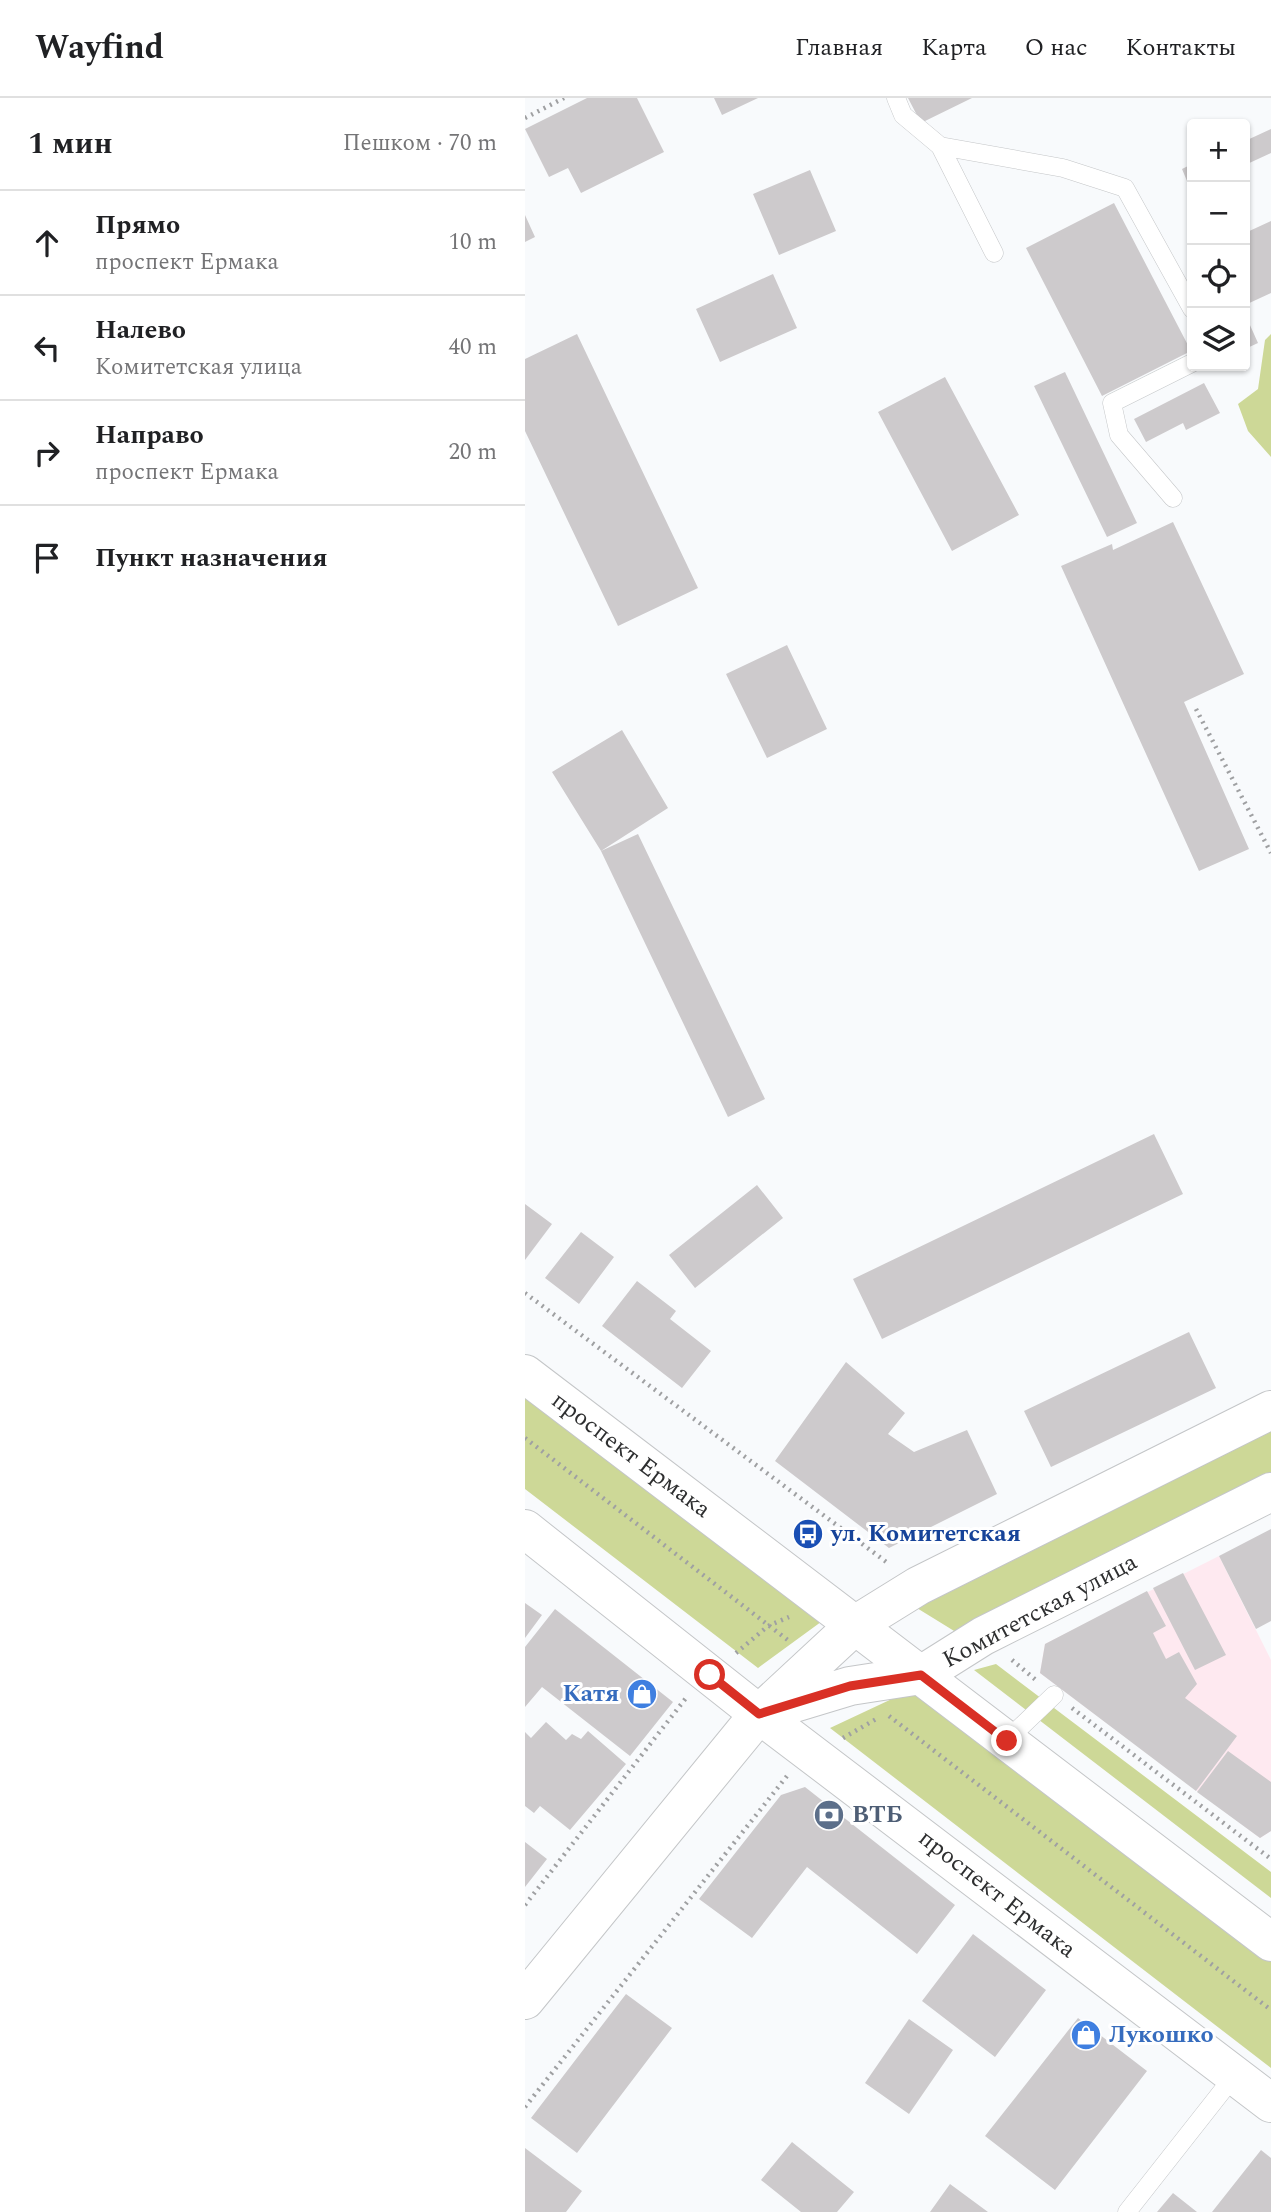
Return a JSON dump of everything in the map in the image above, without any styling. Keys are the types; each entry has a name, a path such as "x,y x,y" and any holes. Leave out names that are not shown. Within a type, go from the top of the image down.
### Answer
{"main road":[{"name":"проспект Ермака","path":"525,1374 1271,1942"},
{"path":"525,2000 759,1714 855,1625 918,1586 1271,1410"},
{"name":"Комитетская улица","path":"759,1714 850,1686 932,1684 983,1636 1271,1492"},
{"name":"проспект Ермака","path":"525,1529 759,1714 1271,2103"}],"lane":[{"path":"896,98 903,115 940,146 994,253"},
{"path":"940,146 1063,168 1125,188 1191,308"},
{"path":"1173,498 1119,435 1112,403 1187,366"},
{"path":"1007,1741 1054,1695"},
{"path":"1127,2212 1234,2076"}],"path":[{"path":"525,118 564,98"},
{"path":"1196,709 1271,853"},
{"path":"525,1293 918,1586"},
{"path":"525,1438 815,1660"},
{"path":"983,1636 1054,1695 1271,1859"},
{"path":"525,2107 793,1768 932,1684"},
{"path":"525,1905 691,1691"},
{"path":"886,1713 1271,2010"}],"shaded area":[{"path":"1219,1556 1271,1660 1271,1831 1260,1838 1040,1673 1045,1644"}],"green space":[{"path":"1271,334 1271,457 1248,431 1238,404 1258,389 1265,340"},
{"path":"525,1394 825,1619 758,1668 525,1489"},
{"path":"1271,1423 1271,1479 959,1634 912,1605"},
{"path":"996,1664 1271,1872 1271,1898 974,1670"},
{"path":"928,1682 1271,1944 1271,2068 830,1728"}],"building":[{"path":"587,98 637,98 664,152 581,193 568,168 549,177 525,129"},
{"path":"714,98 758,98 722,115"},
{"path":"908,98 972,98 921,123"},
{"path":"1271,129 1271,153 1250,163 1250,139"},
{"path":"1187,166 1187,181 1182,169"},
{"path":"810,170 836,231 779,255 753,194"},
{"path":"1114,203 1187,343 1187,353 1102,396 1026,248"},
{"path":"525,215 535,237 525,242"},
{"path":"1271,221 1271,293 1250,303 1250,245 1250,231"},
{"path":"773,274 797,328 720,362 696,309"},
{"path":"1250,325 1258,343 1250,347"},
{"path":"577,334 698,588 618,626 525,431 525,359"},
{"path":"1065,372 1137,523 1107,537 1034,386"},
{"path":"945,377 1019,515 952,551 878,412"},
{"path":"1204,383 1220,413 1186,430 1183,423 1146,442 1134,419"},
{"path":"1173,522 1244,674 1184,702 1249,849 1199,871 1061,566 1112,544 1113,550"},
{"path":"787,645 827,729 767,758 726,674"},
{"path":"622,730 668,808 601,851 552,772"},
{"path":"638,834 765,1099 728,1117 601,851"},
{"path":"1154,1134 1183,1194 882,1339 853,1279"},
{"path":"757,1185 783,1218 695,1288 669,1255"},
{"path":"525,1204 552,1224 525,1260"},
{"path":"581,1232 614,1257 579,1304 545,1278"},
{"path":"637,1281 676,1311 670,1319 711,1351 682,1388 602,1326"},
{"path":"1189,1332 1216,1388 1051,1467 1024,1411"},
{"path":"846,1362 905,1413 888,1434 914,1452 967,1430 997,1494 889,1548 775,1461"},
{"path":"1271,1529 1271,1621 1256,1629 1219,1556"},
{"path":"1183,1573 1226,1655 1195,1670 1153,1588"},
{"path":"1147,1591 1166,1626 1153,1633 1166,1659 1179,1652 1197,1684 1185,1698 1237,1736 1196,1791 1040,1673 1045,1644"},
{"path":"525,1603 542,1615 525,1638"},
{"path":"555,1609 673,1702 630,1756 542,1687 525,1707 525,1647"},
{"path":"546,1722 566,1740 572,1734 581,1739 588,1731 626,1764 570,1830 540,1806 534,1813 525,1806 525,1732 531,1738"},
{"path":"1228,1751 1271,1782 1271,1831 1260,1838 1197,1792"},
{"path":"805,1787 955,1905 917,1954 807,1867 752,1938 699,1899 781,1795"},
{"path":"525,1842 547,1859 525,1887"},
{"path":"973,1934 1046,1990 995,2057 922,2001"},
{"path":"626,1994 672,2028 577,2153 531,2118"},
{"path":"1078,2018 1147,2071 1055,2190 985,2136"},
{"path":"909,2019 953,2050 909,2114 865,2083"},
{"path":"792,2142 854,2192 837,2212 801,2212 761,2180"},
{"path":"525,2148 582,2191 566,2212 525,2212"},
{"path":"1261,2150 1271,2158 1271,2212 1212,2212"},
{"path":"950,2184 988,2212 930,2212"},
{"path":"1173,2193 1197,2212 1157,2212"}],"place":[{"name":"ул. Комитетская","path":"808,1534"},
{"name":"Катя","path":"642,1694"},
{"name":"ВТБ","path":"829,1815"},
{"name":"Лукошко","path":"1086,2035"}],"route":[{"path":"710,1675 759,1714 850,1686 921,1675 1007,1741"}]}
